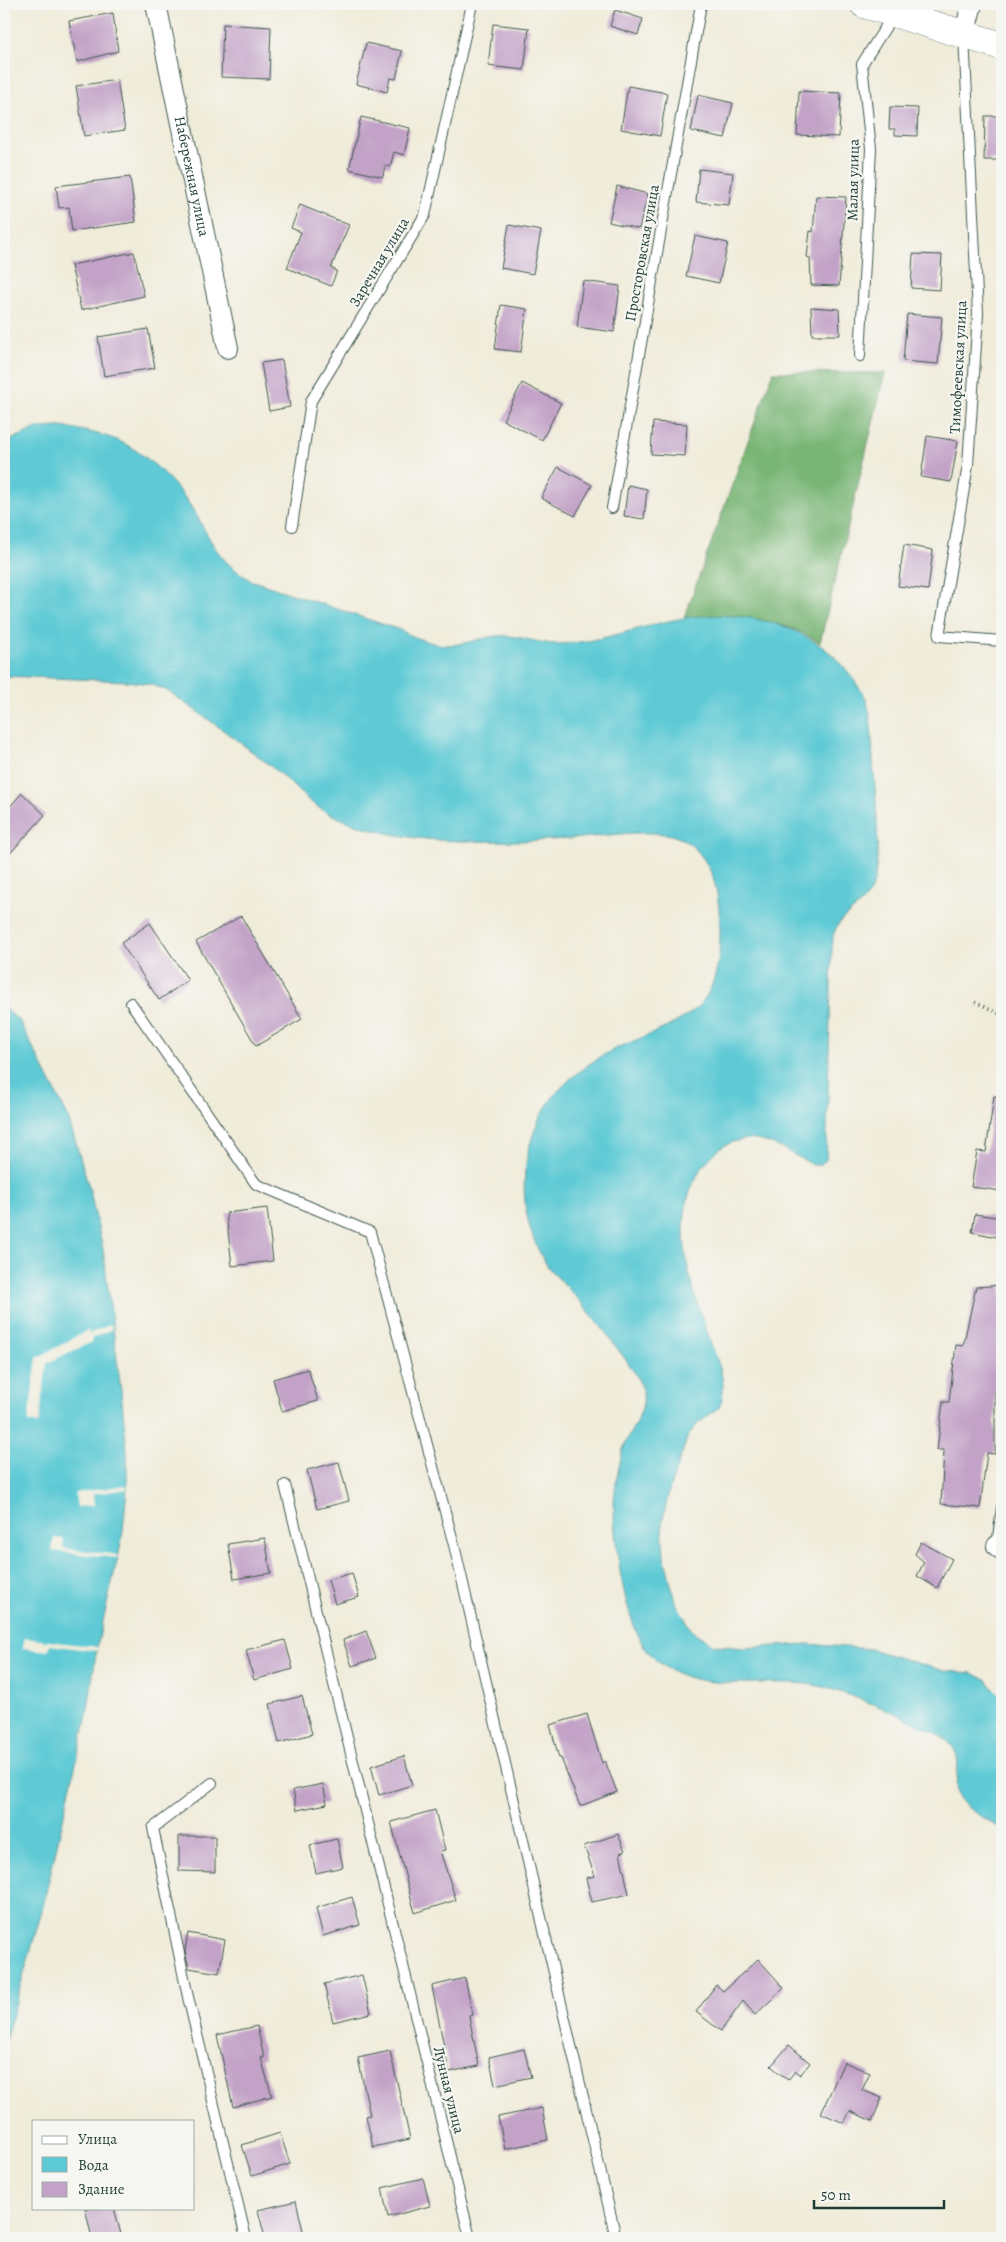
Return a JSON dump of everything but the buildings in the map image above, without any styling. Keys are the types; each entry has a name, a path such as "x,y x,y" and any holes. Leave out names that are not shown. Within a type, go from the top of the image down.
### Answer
{"main road":[{"path":"864,4 1002,46"}],"street":[{"name":"Набережная улица","path":"156,4 228,348"},
{"path":"964,35 972,4"}],"lane":[{"name":"Заречная улица","path":"292,526 311,401 425,214 472,4"},
{"name":"Просторовская улица","path":"612,508 701,4"},
{"name":"Малая улица","path":"860,356 871,149 862,64 895,13"},
{"name":"Тимофеевская улица","path":"964,35 978,314 968,465 939,636 1002,640"},
{"path":"131,1003 256,1184 370,1232 454,1545 616,2238"},
{"name":"Лунная улица","path":"285,1485 470,2238"},
{"path":"999,1548 1002,1507"},
{"path":"212,1783 153,1828 188,1997 246,2238"}],"path":[{"path":"975,1002 1002,1015"}],"green space":[{"path":"773,372 885,373 820,643 805,634 772,623 737,619 684,618"}],"water":[{"path":"61,427 117,440 150,461 170,479 186,500 222,557 250,580 400,630 428,642 451,645 505,636 550,644 574,643 684,618 732,616 780,625 823,647 840,663 862,692 867,702 872,731 877,819 877,864 872,888 862,903 838,924 833,936 826,1160 819,1165 813,1165 774,1145 748,1139 735,1141 722,1147 710,1158 696,1177 688,1198 684,1221 685,1244 694,1291 721,1371 723,1389 719,1408 697,1424 688,1436 670,1487 662,1523 664,1555 675,1601 692,1631 714,1645 744,1648 807,1644 870,1649 944,1671 972,1673 987,1680 1002,1700 1002,1830 971,1810 958,1796 956,1783 958,1761 952,1746 944,1738 890,1711 819,1686 797,1683 729,1683 707,1681 686,1676 666,1667 649,1653 641,1641 628,1606 616,1544 614,1497 622,1453 643,1405 642,1389 631,1367 604,1331 546,1264 537,1247 526,1212 525,1176 531,1140 538,1122 552,1099 570,1079 603,1055 666,1028 690,1014 707,995 716,971 720,928 716,888 705,861 696,849 688,843 676,836 666,834 617,834 554,840 473,841 423,839 367,828 332,815 316,806 279,773 225,731 168,691 150,684 126,681 4,676 4,443 37,428"},
{"path":"4,1007 20,1022 68,1117 89,1187 103,1249 121,1391 127,1452 127,1489 122,1540 97,1647 87,1716 41,1914 4,2044"}],"pier":[{"path":"111,1324 112,1329 91,1339 92,1342 47,1363 39,1424 28,1422 37,1358 88,1330 89,1334"},
{"path":"126,1485 127,1489 93,1494 94,1505 77,1507 75,1493"},
{"path":"54,1538 63,1539 63,1548 118,1555 117,1558 52,1551"},
{"path":"24,1638 97,1647 97,1651 50,1645 48,1651 23,1648"}]}
